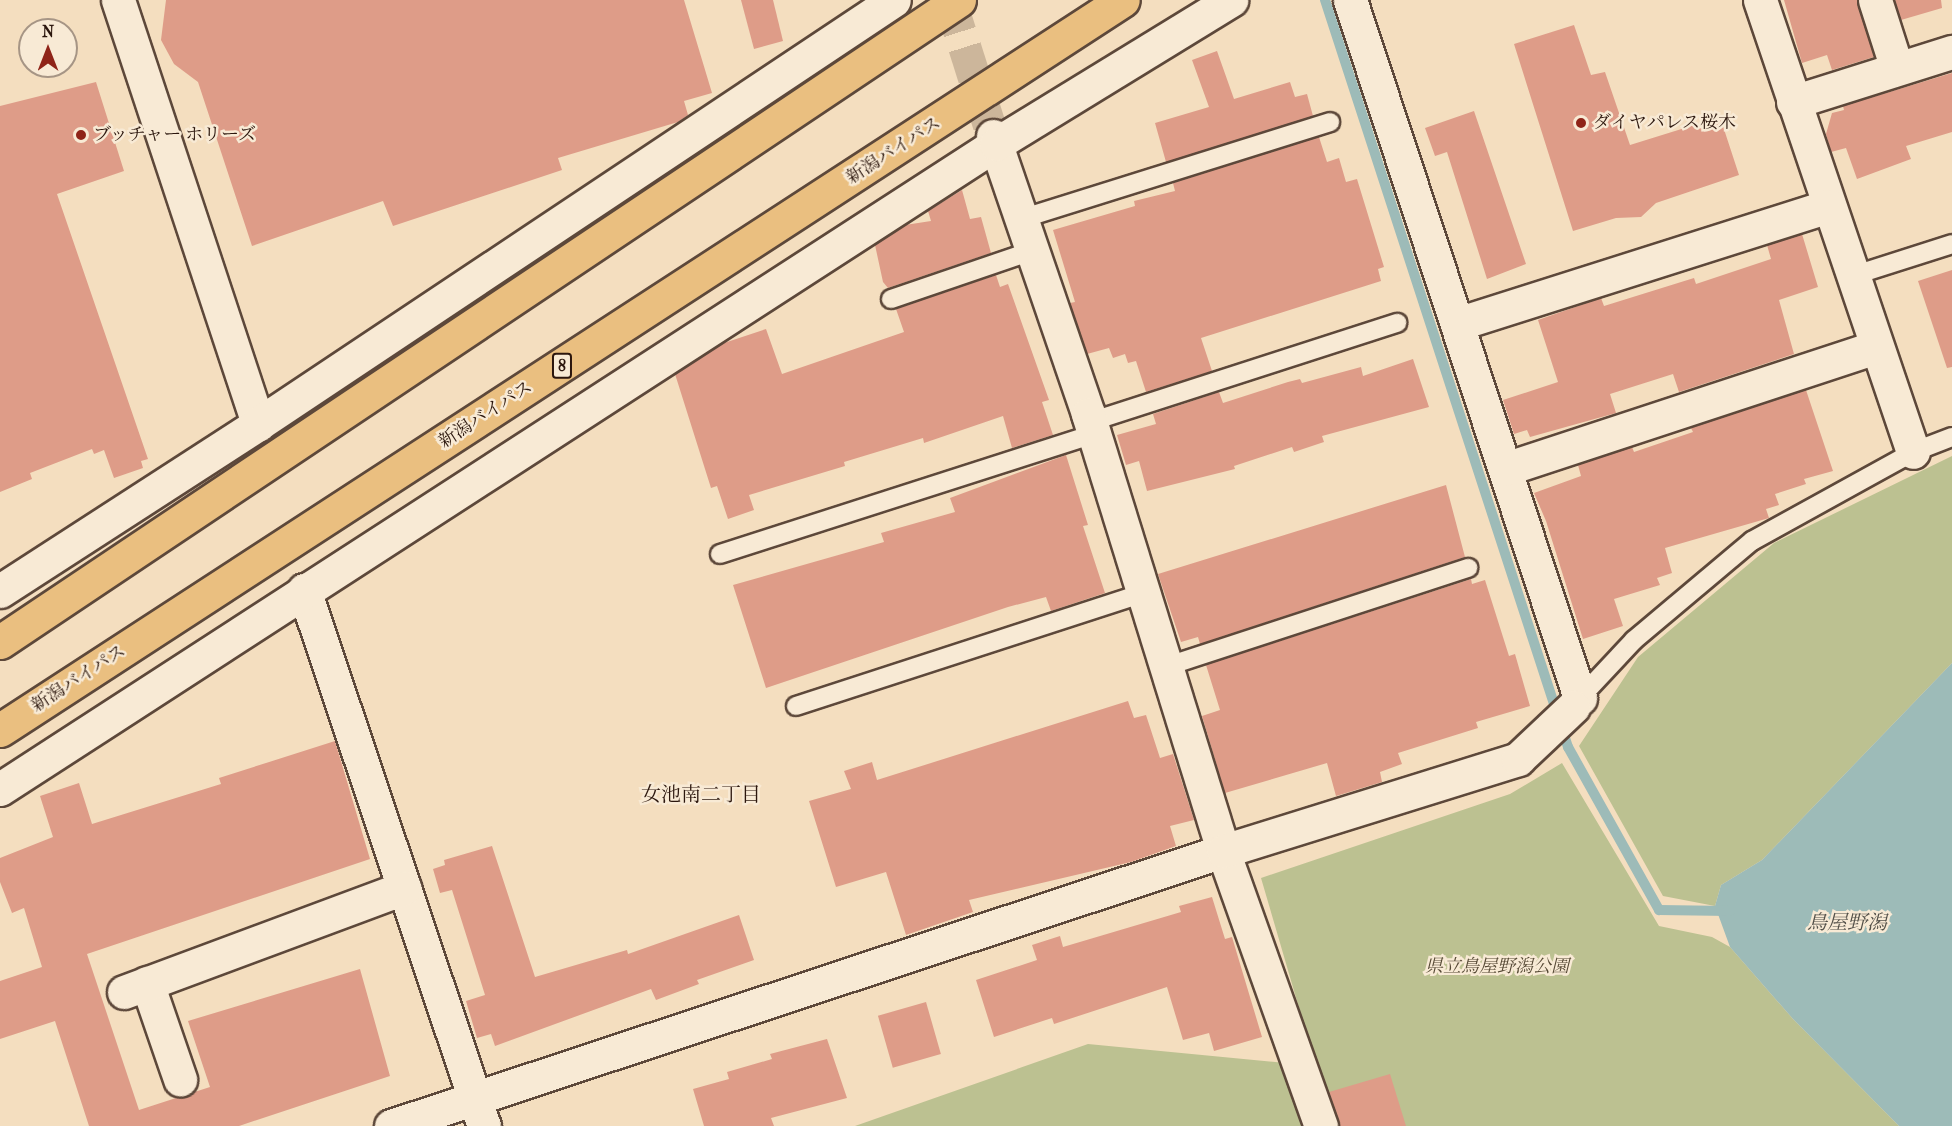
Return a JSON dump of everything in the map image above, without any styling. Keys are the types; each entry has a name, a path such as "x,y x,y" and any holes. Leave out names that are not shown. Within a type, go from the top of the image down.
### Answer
{"highway":[{"path":"0,642 959,0"},
{"name":"新潟バイパス","path":"0,730 1123,0"}],"street":[{"path":"118,0 258,424"},
{"path":"0,591 258,424 894,0"},
{"path":"0,789 994,140 1231,0"},
{"path":"391,1126 479,1112 1223,851 1518,759 1568,711 1505,469 1350,0"},
{"path":"1760,0 1912,452"},
{"path":"1875,0 1898,69"},
{"path":"1793,102 1952,52"},
{"path":"994,140 1092,428 1168,666 1223,851 1321,1126"},
{"path":"1457,324 1829,206"},
{"path":"1505,469 1877,347"},
{"path":"304,590 479,1112"},
{"path":"180,1078 135,988 404,888"}],"lane":[{"path":"1021,219 1330,122"},
{"path":"1852,276 1952,244"},
{"path":"891,299 1032,251"},
{"path":"720,554 1397,322"},
{"path":"1568,711 1634,639 1752,541 1912,452 1952,437"},
{"path":"1168,666 1468,568"},
{"path":"796,706 1143,593"}],"green space":[{"path":"1952,456 1952,663 1762,860 1721,885 1715,906 1663,896 1579,746 1638,657 1774,543"},
{"name":"県立鳥屋野潟公園","path":"1562,763 1659,926 1712,937 1730,947 1793,1019 1899,1126 855,1126 1088,1044 1316,1066 1261,878 1510,794"}],"water":[{"name":"鳥屋野潟","path":"1952,663 1952,1126 1899,1126 1793,1019 1730,947 1715,906 1721,885 1762,860"}],"building":[{"path":"166,0 684,0 712,93 684,101 688,115 678,122 558,158 562,170 393,226 383,201 252,246 198,82 174,64 161,40"},
{"path":"741,0 773,0 783,41 754,49"},
{"path":"1784,0 1857,0 1874,57 1832,70 1827,55 1802,63"},
{"path":"1895,0 1941,0 1942,8 1901,20"},
{"name":"ダイヤパレス桜木","path":"1574,25 1591,75 1605,72 1630,145 1720,117 1739,175 1656,203 1641,217 1616,218 1573,231 1514,44"},
{"path":"1217,51 1234,99 1290,82 1295,97 1307,94 1313,116 1166,162 1155,123 1209,107 1192,60"},
{"path":"1952,73 1952,132 1906,146 1911,159 1857,179 1846,148 1831,152 1826,134 1832,113 1844,110 1843,106"},
{"path":"96,82 124,171 57,194 148,459 141,461 143,468 114,478 104,450 94,454 92,449 30,473 32,479 0,492 0,106"},
{"path":"1474,111 1526,264 1487,279 1447,152 1435,156 1425,128"},
{"path":"1319,137 1327,162 1339,158 1346,182 1357,179 1384,267 1378,269 1381,281 1201,338 1212,371 1146,392 1136,361 1128,363 1125,354 1113,358 1109,348 1087,354 1070,303 1075,302 1053,230 1135,206 1134,201 1175,191 1173,183"},
{"path":"962,190 970,219 981,217 991,253 888,288 883,282 875,245 905,225 931,221 928,211"},
{"path":"1802,234 1818,287 1779,300 1794,354 1679,392 1673,374 1610,394 1616,413 1530,437 1527,430 1514,434 1503,400 1558,382 1538,320 1601,298 1604,306 1694,278 1696,284 1771,259 1767,245"},
{"path":"1952,270 1952,367 1947,368 1918,281"},
{"path":"996,275 1000,287 1008,284 1049,400 1042,402 1053,435 1012,448 1003,416 924,443 923,438 844,462 845,466 749,495 754,510 728,519 717,486 711,488 675,374 721,344 766,329 782,374 904,332 896,309"},
{"path":"1413,359 1429,407 1322,436 1324,442 1294,452 1292,447 1234,466 1235,469 1147,491 1139,461 1126,465 1117,435 1156,424 1153,414 1219,392 1223,403 1300,379 1302,383 1361,367 1363,376"},
{"path":"1806,390 1833,471 1804,479 1806,484 1775,494 1779,505 1766,509 1769,518 1665,548 1672,573 1657,578 1660,585 1614,599 1623,626 1583,639 1546,521 1534,493 1581,476 1578,465 1632,447 1634,452 1693,432 1691,428"},
{"path":"1066,455 1088,525 1083,526 1105,593 1051,611 1046,597 1008,607 766,688 733,585 884,542 881,533 955,512 950,498"},
{"path":"1446,485 1465,557 1200,644 1198,637 1181,642 1158,574"},
{"path":"1471,579 1472,584 1485,580 1509,656 1515,654 1530,706 1476,722 1478,728 1398,753 1402,764 1380,772 1382,782 1336,796 1327,763 1225,793 1202,716 1220,710 1206,665"},
{"path":"1128,701 1134,718 1146,715 1160,758 1173,754 1194,820 1170,826 1176,846 1131,862 969,900 973,912 906,935 886,872 836,887 809,801 851,789 844,771 872,762 877,780"},
{"path":"335,741 370,859 87,954 139,1110 210,1087 188,1021 360,969 390,1076 239,1126 89,1126 55,1021 0,1039 0,981 42,967 24,908 12,913 0,882 0,858 53,837 40,796 79,783 92,824 221,784 219,778"},
{"path":"492,846 535,977 627,950 628,954 739,915 754,960 697,980 699,984 656,1000 651,989 495,1046 491,1034 477,1038 466,1001 485,995 452,890 440,893 433,869 445,865 444,860"},
{"path":"1212,897 1225,939 1232,937 1262,1037 1214,1051 1209,1033 1183,1040 1167,987 1054,1024 1052,1018 994,1037 976,980 1037,960 1032,945 1060,936 1063,947 1181,912 1179,906"},
{"path":"926,1002 941,1054 893,1068 878,1016"},
{"path":"827,1039 847,1098 771,1118 774,1126 704,1126 693,1089 729,1079 727,1072 772,1059 770,1054"},
{"path":"1390,1074 1406,1126 1339,1126 1329,1092"}],"waterway":[{"path":"1325,0 1568,747 1659,910 1730,911"}],"tunnel":[{"path":"950,0 993,136"}],"place":[{"name":"ダイヤパレス桜木","path":"1581,123"},
{"name":"ブッチャー ホリーズ","path":"81,135"}],"district":[{"name":"女池南二丁目","path":"701,794"}]}
